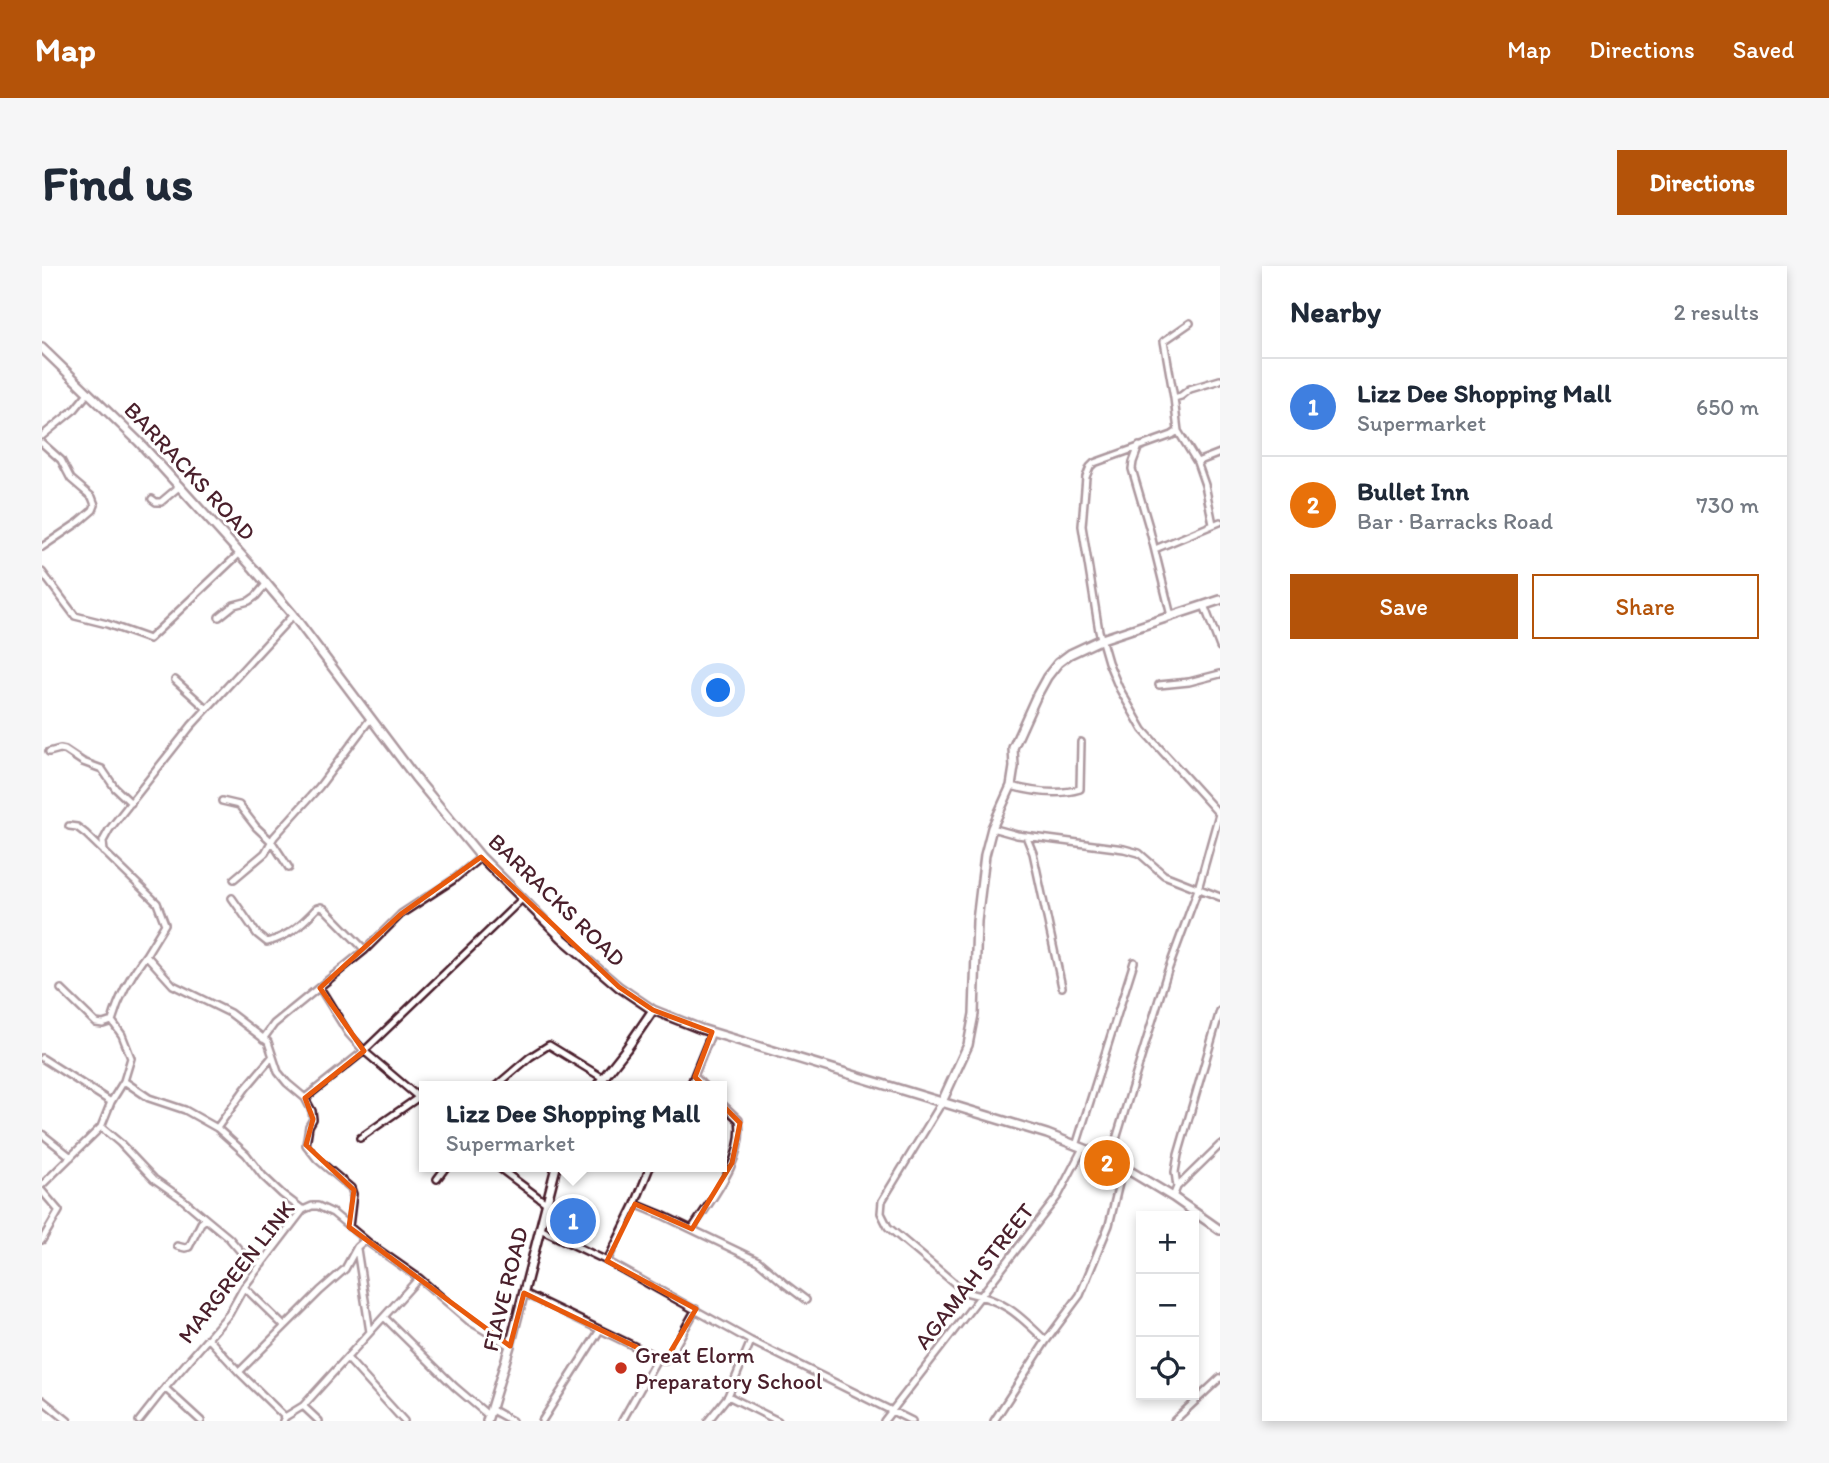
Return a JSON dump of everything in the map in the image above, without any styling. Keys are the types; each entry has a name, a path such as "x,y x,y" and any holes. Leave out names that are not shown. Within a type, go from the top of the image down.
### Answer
{"street":[{"path":"1190,323 1164,341 1178,431 1197,462 1213,524"},
{"name":"BARRACKS ROAD","path":"42,348 139,442 267,583 437,805 481,857 562,938 619,987 653,1010 712,1032 1047,1135 1110,1159 1173,1197 1220,1230"},
{"path":"1174,398 1190,389 1220,380"},
{"path":"42,436 75,409 88,393"},
{"path":"1110,1159 1167,974 1198,889 1219,815 1143,730 1119,688 1108,662 1099,631 1082,526 1086,477 1090,467 1098,460 1178,431"},
{"path":"42,443 61,460 71,479 92,497 95,505 79,522 42,547"},
{"path":"1139,446 1132,469 1171,616"},
{"path":"1197,462 1220,453"},
{"path":"152,499 161,502 180,486"},
{"path":"1155,549 1220,522"},
{"path":"42,572 75,616 149,639 240,553"},
{"path":"219,617 234,605 249,601 267,583"},
{"path":"1046,1341 1006,1305 965,1292 888,1227 881,1213 883,1201 941,1104 968,1045 974,1014 977,921 985,855 992,828 1010,786 1014,767 1013,748 1047,677 1069,654 1102,639 1220,600"},
{"path":"1204,605 1220,647"},
{"path":"104,852 105,836 191,726 293,615"},
{"path":"1159,685 1189,682 1220,674"},
{"path":"175,680 207,709"},
{"path":"234,879 265,853 371,718"},
{"path":"1010,786 1047,793 1080,789 1081,742"},
{"path":"49,752 65,750 83,762 102,769 131,803"},
{"path":"222,802 239,805 289,868"},
{"path":"69,826 81,830 157,903 165,924 130,976 117,1002 112,1021"},
{"path":"992,828 1026,836 1139,853 1164,875 1220,897"},
{"path":"1026,836 1033,853 1062,987"},
{"path":"263,1039 274,1024 365,950 401,914 453,880 481,857"},
{"path":"232,898 257,934 267,942 291,933 320,907 365,950"},
{"path":"305,1098 364,1051 522,899"},
{"path":"146,955 173,985 230,1013 268,1042 278,1072 305,1098 312,1111 313,1119 306,1145 317,1159 351,1188 353,1194 348,1227"},
{"name":"AGAMAH STREET","path":"884,1421 1058,1196 1079,1147 1134,962"},
{"path":"320,988 348,1033 364,1051 419,1097"},
{"path":"61,989 96,1023 112,1021"},
{"path":"601,1081 653,1010"},
{"path":"1177,1186 1175,1172 1178,1155 1220,1011"},
{"path":"42,1185 101,1127 111,1102 124,1081 131,1058 122,1035 112,1021"},
{"path":"693,1081 712,1032"},
{"path":"502,1081 549,1045 603,1078"},
{"path":"217,1128 272,1057"},
{"path":"42,1058 111,1102"},
{"path":"695,1077 699,1081"},
{"path":"124,1081 149,1098 185,1110 217,1128 246,1154 263,1176 303,1210"},
{"path":"360,1138 419,1102"},
{"path":"727,1109 739,1120 740,1139 727,1171"},
{"path":"101,1127 154,1179 229,1238 241,1252 262,1264"},
{"path":"42,1134 71,1157"},
{"path":"1173,1197 1177,1186 1220,1145"},
{"path":"993,1421 1080,1295 1110,1225 1123,1167"},
{"path":"438,1179 443,1172"},
{"path":"505,1172 547,1203"},
{"name":"FIAVE ROAD","path":"489,1416 555,1172"},
{"path":"607,1261 635,1204 646,1172"},
{"path":"692,1229 727,1172"},
{"path":"42,1191 59,1210 42,1240"},
{"path":"635,1204 758,1261 806,1300"},
{"name":"MARGREEN LINK","path":"139,1421 229,1314 244,1287 303,1210 312,1206 333,1213 365,1240 419,1278 469,1321 510,1346"},
{"path":"177,1246 189,1247 201,1223 206,1219"},
{"path":"540,1229 607,1261 751,1341 912,1421"},
{"path":"239,1372 345,1269 357,1247 365,1240"},
{"path":"357,1247 370,1332"},
{"path":"208,1338 284,1419 303,1406 419,1278"},
{"path":"244,1287 284,1326"},
{"path":"524,1293 665,1360 696,1309"},
{"path":"384,1317 455,1387 489,1416 512,1421"},
{"path":"542,1421 600,1330"},
{"path":"708,1421 728,1396 751,1341"},
{"path":"622,1421 658,1357"},
{"path":"347,1358 404,1421"},
{"path":"1175,1421 1220,1378"},
{"path":"165,1388 201,1421"},
{"path":"728,1396 778,1421"},
{"path":"42,1401 68,1421"},
{"path":"303,1406 320,1421"}],"highlighted area":[{"path":"481,857 619,987 653,1010 712,1032 695,1077 740,1123 732,1163 692,1229 635,1204 607,1261 696,1309 665,1361 524,1293 510,1346 349,1227 354,1190 306,1145 313,1119 305,1098 364,1051 320,988 401,914"}],"place":[{"name":"Bullet Inn","path":"1107,1163"},
{"name":"Lizz Dee Shopping Mall","path":"573,1221"},
{"name":"Great Elorm Preparatory School","path":"621,1368"}]}
